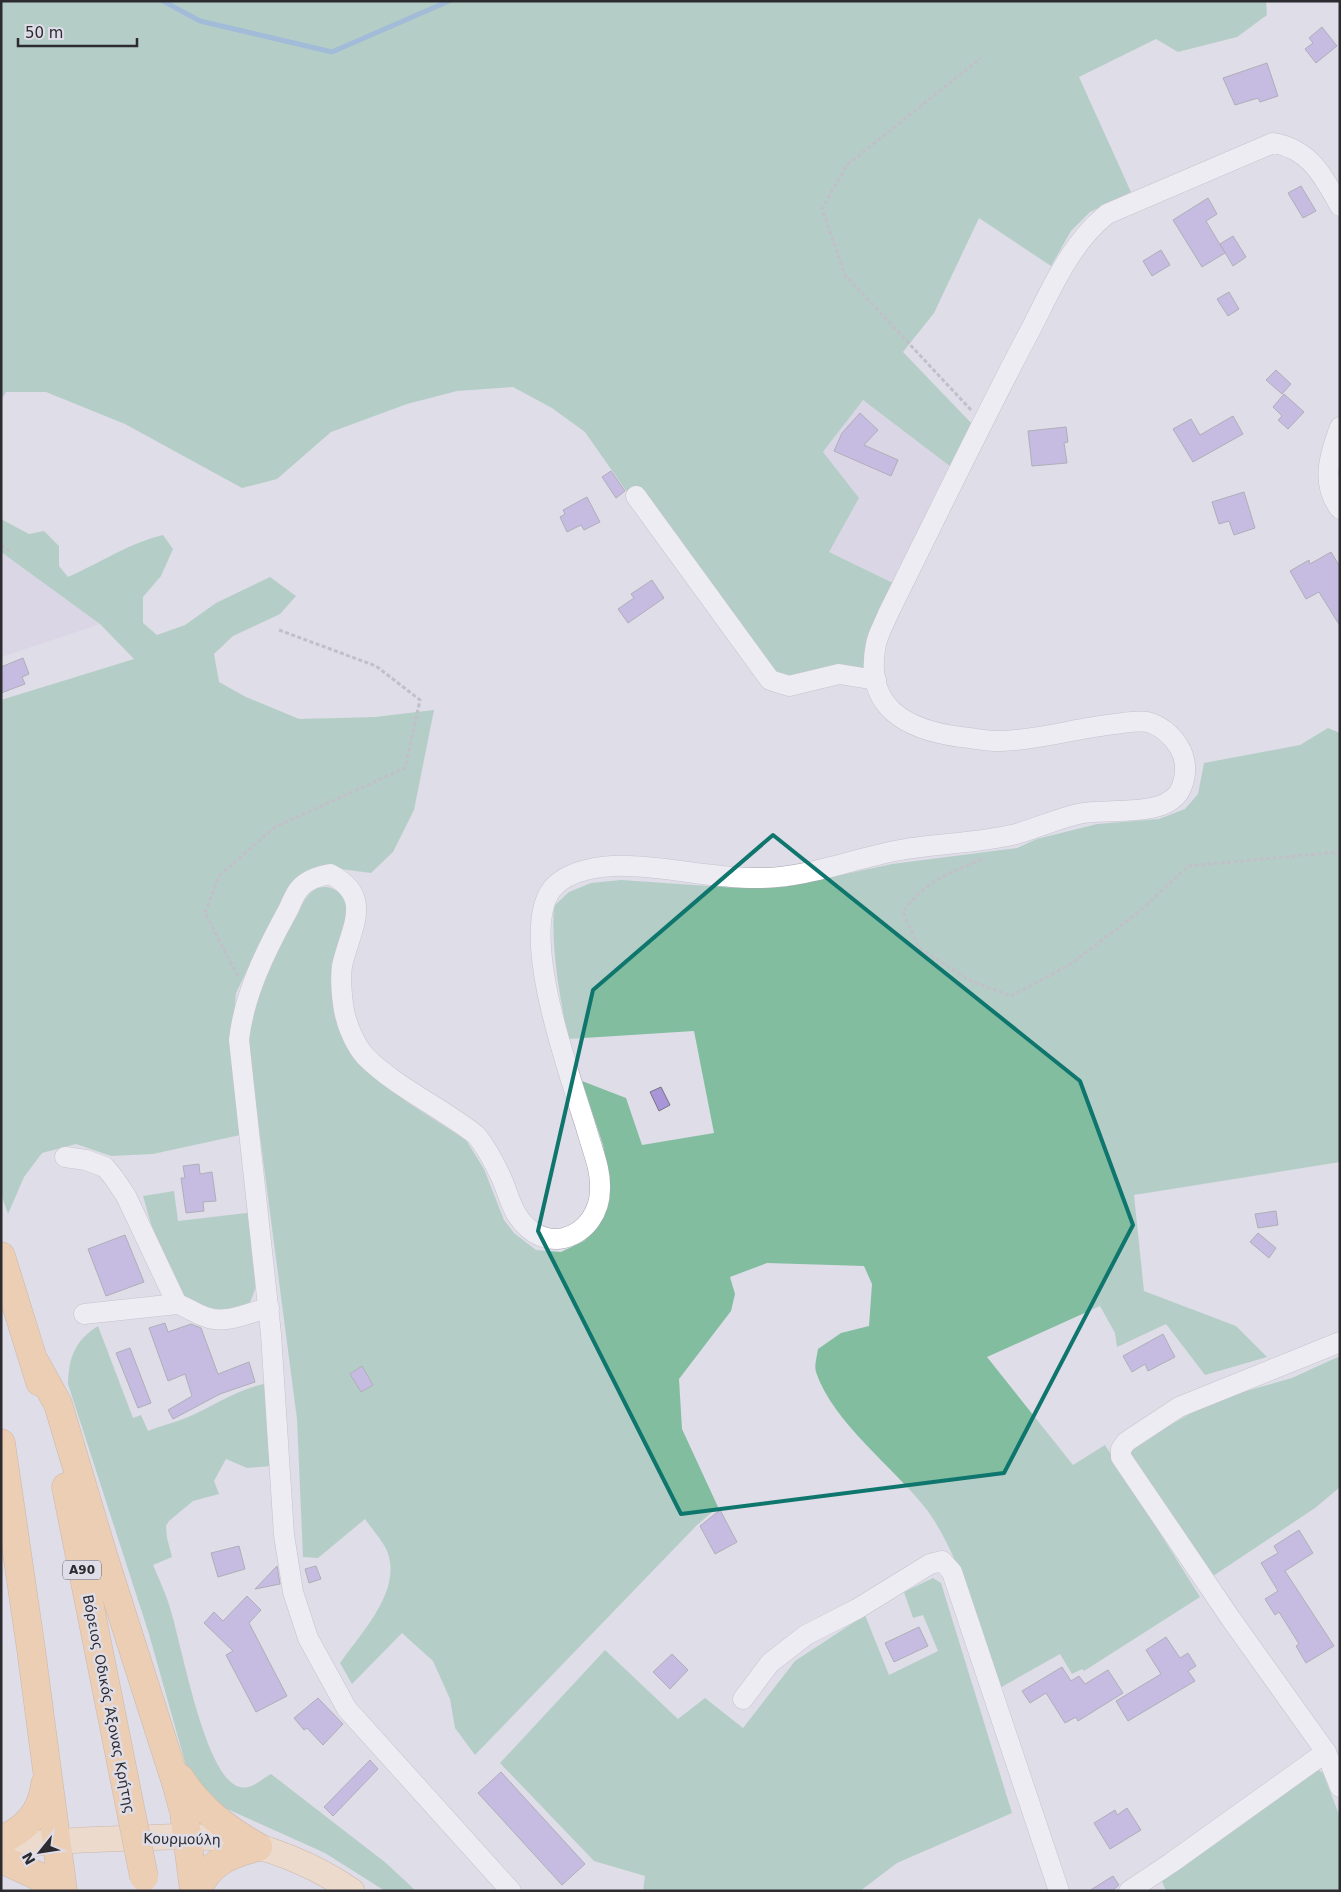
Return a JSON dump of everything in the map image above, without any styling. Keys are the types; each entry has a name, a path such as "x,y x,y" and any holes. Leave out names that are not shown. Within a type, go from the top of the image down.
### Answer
{"highway":[{"name":"Βόρειος Οδικός Άξονας Κρήτης","path":"1,1256 36,1364 68,1499 145,1884"},
{"path":"36,1364 58,1404 103,1555 168,1755 184,1812 195,1891"},
{"path":"1,1443 63,1891"},
{"path":"168,1755 190,1794 204,1809 232,1832 258,1847"},
{"path":"1,1840 22,1828 32,1819 44,1792 46,1768"},
{"path":"195,1891 213,1866 238,1852 258,1847"},
{"path":"1,1859 38,1876 54,1891"}],"main road":[{"name":"Κουρμούλη","path":"1,1847 55,1842 187,1837 220,1838 258,1847 314,1869 352,1891"}],"street":[{"path":"511,1891 347,1709 308,1638 293,1592 284,1535 269,1308 239,1040 241,1017 247,995 280,924 300,888 316,877 330,874 345,882 354,896 357,918 342,968 345,1015 352,1036 364,1054 379,1068 476,1135 487,1148 512,1207 524,1225 538,1236 560,1239 575,1234 590,1221 598,1206 600,1191 599,1174 549,1002 542,970 541,937 544,911 551,890 560,881 572,874 595,868 625,866 760,878 826,869 895,851 1013,835 1078,814 1161,806 1178,796 1186,767 1184,756 1170,735 1144,721 1000,742 935,733 917,728 891,712 880,697 876,680 876,643 888,614 983,423 1074,248 1092,226 1107,214 1273,143 1283,145 1307,156 1319,168 1340,206"},
{"path":"1340,427 1330,456 1328,480 1340,509"},
{"path":"636,496 770,680 789,686 839,674 876,680"},
{"path":"65,1157 86,1160 105,1167 114,1178 126,1196 176,1304"},
{"path":"84,1314 176,1304 191,1308 204,1317 217,1320 231,1319 269,1308"},
{"path":"1340,1342 1179,1407 1126,1442 1120,1453 1230,1619 1326,1752 1340,1787"},
{"path":"743,1699 770,1663 806,1636 857,1609 930,1564 942,1561 952,1572 1059,1891"},
{"path":"1129,1891 1171,1864 1326,1752"}],"path":[{"path":"981,58 847,166 822,209 845,275 983,423"},
{"path":"1,545 10,551"},
{"path":"247,995 205,913 219,876 275,827 405,768 420,700 376,666 279,630"},
{"path":"990,856 951,871 915,895 903,912 919,948 972,981 1011,996 1071,964 1140,911 1188,866 1340,852"}],"highlighted area":[{"path":"773,835 1080,1081 1133,1225 1004,1473 681,1514 538,1231 593,990"}],"shaded area":[{"path":"863,399 951,467 893,583 829,552 823,453"},
{"path":"1,552 100,624 1,657"}],"green space":[{"path":"1,1 1266,1 1267,15 1237,37 1178,52 1156,39 1079,77 1131,192 1090,212 1071,231 1051,266 979,218 934,313 903,352 974,426 951,467 863,400 823,452 859,498 829,552 893,583 868,671 782,681 629,495 585,432 552,408 513,387 457,391 407,404 331,432 277,479 242,488 125,424 46,392 6,392 1,400"},
{"path":"1,519 29,534 44,531 59,546 59,566 68,577 126,548 163,535 173,549 161,576 143,597 143,623 157,635 185,625 216,603 270,577 296,596 280,614 233,636 214,654 219,682 246,697 299,719 375,717 434,710 414,810 393,852 371,873 326,867 287,890 236,993 232,1036 245,1134 153,1154 111,1156 76,1144 42,1153 24,1177 8,1214 1,1194 1,700 134,659 100,624 1,552"},
{"path":"1328,728 1340,733 1340,1162 1134,1195 1144,1291 1236,1326 1267,1357 1205,1375 1166,1324 1117,1347 1115,1333 1100,1306 987,1357 1073,1465 1105,1445 1200,1597 1084,1671 1082,1669 1072,1674 1060,1654 998,1689 969,1596 939,1529 927,1510 850,1427 824,1391 815,1370 818,1349 841,1333 869,1326 872,1284 864,1266 767,1263 730,1277 735,1294 731,1311 679,1379 682,1429 718,1507 697,1525 475,1755 455,1728 450,1699 433,1661 402,1633 352,1684 340,1663 368,1625 385,1596 390,1566 385,1547 365,1519 318,1558 303,1557 297,1419 249,1041 250,1021 259,992 288,928 308,896 316,889 326,887 338,892 348,902 348,918 335,969 373,1076 407,1102 466,1140 484,1169 504,1220 514,1233 536,1250 561,1252 584,1241 600,1223 609,1203 610,1180 603,1145 582,1081 626,1098 642,1145 714,1133 694,1031 568,1039 557,973 553,923 554,906 569,892 591,883 621,880 737,888 784,887 892,864 1017,848 1037,839 1097,824 1159,819 1185,809 1198,794 1204,763 1300,745"},
{"path":"174,1191 178,1221 255,1212 258,1272 253,1295 248,1306 215,1314 188,1300 178,1288 165,1263 143,1196"},
{"path":"98,1326 133,1418 141,1415 148,1431 186,1418 247,1389 269,1383 271,1466 247,1468 226,1459 214,1481 219,1494 193,1501 169,1521 166,1526 167,1538 172,1557 153,1565 170,1608 205,1736 216,1761 227,1779 244,1788 252,1786 271,1774 386,1863 416,1891 385,1891 325,1853 223,1807 190,1780 149,1634 68,1384 74,1351 83,1338"},
{"path":"1340,1356 1340,1487 1315,1508 1213,1576 1128,1453 1135,1445 1214,1400 1292,1378"},
{"path":"933,1578 941,1583 1012,1813 897,1863 860,1891 643,1891 645,1876 594,1861 500,1763 605,1650 678,1719 705,1698 743,1728 795,1661 865,1615 889,1675 938,1651 923,1615 913,1618 904,1592"},
{"path":"1317,1769 1323,1773 1340,1817 1340,1889 1331,1891 1166,1891 1161,1879"}],"building":[{"path":"1322,27 1337,46 1316,63 1305,49 1313,43 1309,38"},
{"path":"1267,63 1278,96 1260,102 1258,98 1235,105 1223,78"},
{"path":"1301,186 1316,211 1303,218 1288,193"},
{"path":"1208,198 1217,214 1206,221 1225,253 1202,267 1173,220"},
{"path":"1233,236 1246,257 1233,266 1220,244"},
{"path":"1161,250 1170,265 1152,276 1143,261"},
{"path":"1229,292 1239,309 1228,316 1217,299"},
{"path":"1276,370 1291,384 1282,394 1266,380"},
{"path":"1284,394 1304,412 1288,429 1278,420 1282,416 1273,407"},
{"path":"860,413 878,430 864,445 898,460 891,476 834,451 842,433"},
{"path":"1233,416 1243,434 1193,462 1173,429 1191,419 1200,435"},
{"path":"1066,427 1068,442 1064,443 1067,463 1032,466 1028,431"},
{"path":"611,471 625,491 616,498 602,477"},
{"path":"1244,492 1255,528 1234,535 1229,521 1219,524 1212,502"},
{"path":"587,497 600,522 584,530 581,525 567,532 560,517 565,514 563,510"},
{"path":"1331,552 1340,567 1340,626 1319,592 1306,599 1290,571 1309,560 1310,564"},
{"path":"652,580 664,598 628,623 618,609 634,598 631,594"},
{"path":"23,658 29,674 22,677 25,684 1,693 1,667"},
{"path":"661,1087 670,1105 659,1111 650,1092"},
{"path":"199,1164 200,1174 212,1172 216,1201 203,1202 204,1211 186,1213 181,1178 185,1178 183,1166"},
{"path":"1276,1211 1278,1225 1258,1228 1255,1214"},
{"path":"1258,1233 1276,1248 1269,1258 1250,1242"},
{"path":"125,1235 144,1282 106,1296 88,1249"},
{"path":"165,1323 168,1332 191,1324 201,1328 218,1374 249,1362 255,1382 220,1394 173,1419 168,1410 192,1396 185,1374 168,1381 149,1328"},
{"path":"1163,1334 1175,1357 1148,1371 1145,1364 1132,1372 1123,1356"},
{"path":"130,1348 151,1403 138,1408 116,1353"},
{"path":"362,1366 373,1385 361,1392 350,1374"},
{"path":"720,1510 737,1542 715,1554 700,1526"},
{"path":"1299,1530 1313,1553 1285,1571 1334,1646 1306,1663 1296,1646 1299,1644 1279,1612 1275,1615 1265,1599 1278,1591 1261,1563 1278,1553 1274,1546"},
{"path":"239,1546 245,1569 218,1577 211,1553"},
{"path":"277,1566 280,1584 255,1589"},
{"path":"316,1566 321,1579 309,1583 305,1569"},
{"path":"247,1596 261,1610 249,1623 287,1696 256,1712 226,1655 233,1651 204,1623 214,1612 223,1621"},
{"path":"919,1627 928,1646 894,1662 885,1643"},
{"path":"1166,1637 1180,1658 1188,1653 1196,1666 1188,1671 1195,1681 1128,1721 1116,1701 1161,1674 1146,1650"},
{"path":"672,1654 688,1670 670,1689 653,1672"},
{"path":"1062,1667 1071,1681 1079,1676 1085,1684 1108,1670 1123,1693 1078,1721 1076,1717 1065,1723 1046,1693 1030,1703 1022,1691"},
{"path":"318,1698 343,1724 323,1745 307,1728 304,1730 294,1718"},
{"path":"370,1760 378,1769 333,1816 324,1807"},
{"path":"501,1772 585,1864 562,1885 478,1793"},
{"path":"1127,1808 1141,1830 1110,1849 1094,1823 1115,1810 1117,1815"},
{"path":"1113,1876 1119,1885 1112,1891 1089,1891"}],"waterway":[{"path":"163,1 200,21 332,52 449,1"}]}
